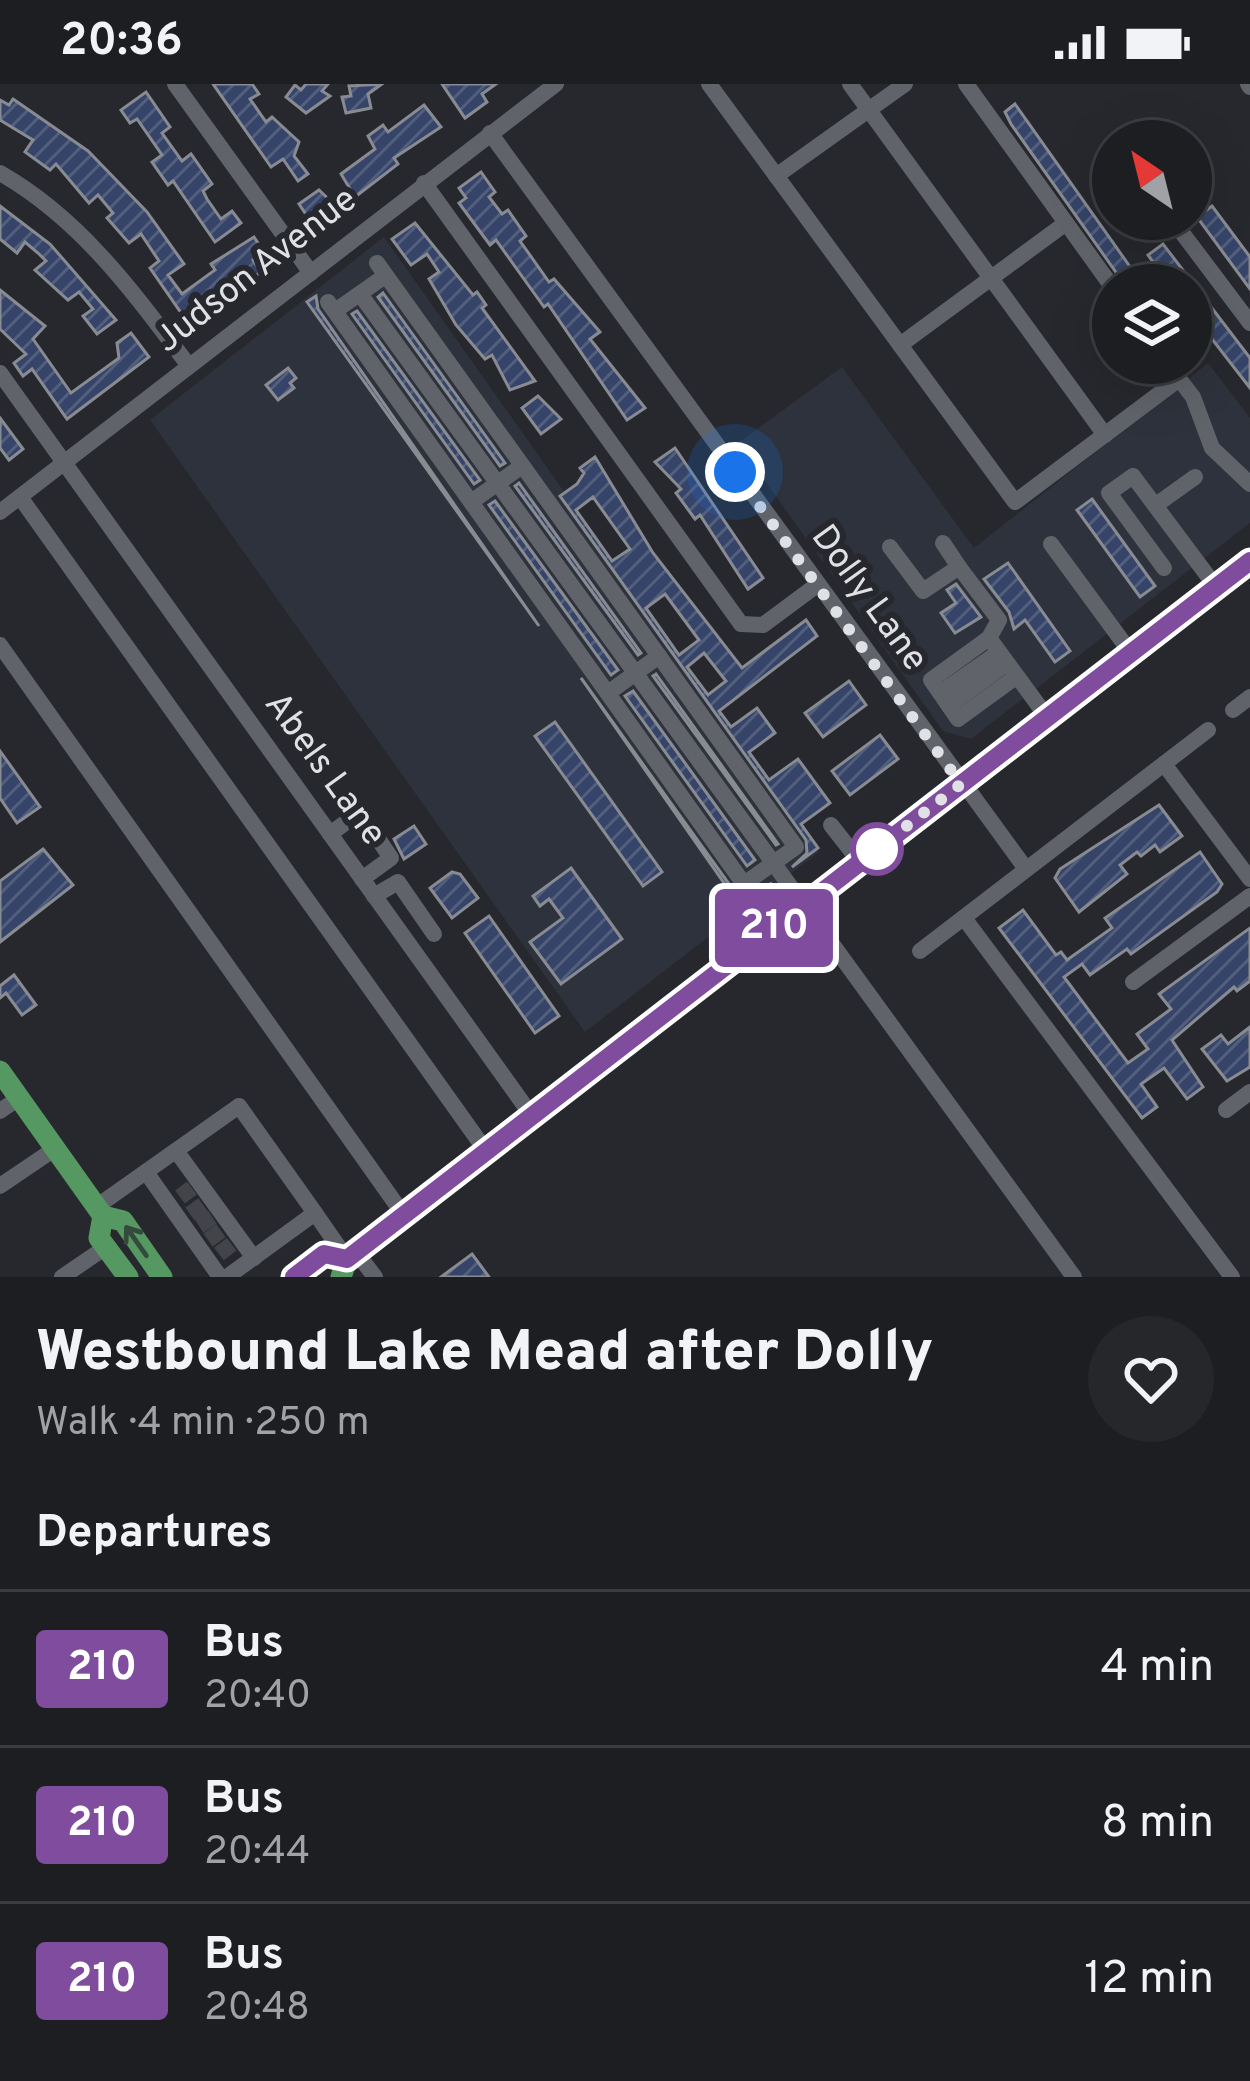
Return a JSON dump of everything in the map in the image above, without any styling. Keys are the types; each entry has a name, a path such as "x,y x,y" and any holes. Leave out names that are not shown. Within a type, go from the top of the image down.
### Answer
{"main road":[{"path":"294,1277 324,1254 348,1262 403,1214 1216,587 1247,568"},
{"path":"0,1071 9,1104 56,1148 100,1212 123,1221 162,1277"},
{"path":"100,1212 100,1238 128,1277"}],"street":[{"path":"175,84 311,273"},
{"name":"Judson Avenue","path":"0,512 556,84"},
{"path":"709,84 1016,502 1174,384"},
{"path":"850,84 1105,435"},
{"path":"776,176 905,84"},
{"path":"966,84 1096,264"},
{"name":"Dolly Lane","path":"490,134 1026,869"},
{"path":"0,173 47,205 94,247 189,366"},
{"path":"424,183 741,624 763,625 817,585"},
{"path":"900,345 1066,223"},
{"path":"1188,240 1250,322"},
{"path":"381,270 796,848 744,884 332,306 360,294 381,270"},
{"path":"360,294 1074,1277"},
{"name":"Abels Lane","path":"0,374 532,1116"},
{"path":"1182,384 1193,397 1212,448 1250,484"},
{"path":"471,502 522,466"},
{"path":"1164,568 1109,493 1133,476 1216,587"},
{"path":"1156,505 1195,477"},
{"path":"20,497 486,1151"},
{"path":"943,543 998,620 1003,657 1047,717"},
{"path":"1051,544 1131,653"},
{"path":"890,547 923,591 959,566"},
{"path":"0,645 403,1214"},
{"path":"608,693 658,656"},
{"path":"1003,657 945,700 931,680 1003,657"},
{"path":"1232,710 1250,697"},
{"path":"920,950 1208,730"},
{"path":"1164,764 1250,879"},
{"path":"330,833 360,812 391,858 362,879"},
{"path":"831,825 860,862"},
{"path":"374,896 398,882 434,934"},
{"path":"1133,982 1250,896"},
{"path":"964,918 1232,1277"},
{"path":"1226,1109 1250,1092"},
{"path":"100,1212 146,1172 239,1106 348,1262 375,1277"},
{"path":"0,1186 56,1148"},
{"path":"177,1152 224,1277 315,1213"},
{"path":"146,1172 254,1258"},
{"path":"70,1275 106,1246"}],"shaded area":[{"path":"384,237 819,852 585,1032 150,420"},
{"path":"842,367 974,548 1181,384 1212,384 1212,368 1250,418 1250,523 971,739 943,731 738,443"}],"building":[{"path":"213,84 252,84 259,94 250,99 266,122 272,117 299,142 294,156 308,174 298,181 283,159 271,167"},
{"path":"306,84 328,84 322,91 330,96 306,113 286,97 295,85 301,90"},
{"path":"382,84 368,94 371,108 346,113 342,97 351,96 349,86"},
{"path":"442,84 496,84 482,94 487,102 465,118"},
{"path":"146,92 170,127 162,133 182,161 191,154 212,184 203,191 221,219 232,211 241,223 215,242 173,181 168,185 152,162 162,155 137,119 130,123 121,110"},
{"path":"13,99 88,151 147,212 184,264 168,275 182,294 215,270 211,264 254,237 264,252 253,260 261,272 250,280 243,271 223,286 230,296 202,316 196,308 184,317 150,268 159,261 141,234 129,243 107,218 113,213 98,195 89,203 56,164 50,170 25,152 33,140 0,120 0,100 9,105"},
{"path":"1015,104 1092,213 1092,238 1011,124 1005,112"},
{"path":"424,105 441,127 394,158 398,164 355,197 341,174 375,149 368,136 383,125 388,132"},
{"path":"481,172 495,192 489,197 502,214 508,210 526,236 520,241 549,282 554,279 600,332 590,339 645,408 627,420 548,304 544,307 496,240 490,245 459,203 466,198 459,188"},
{"path":"319,190 341,211 315,228 299,204"},
{"path":"0,206 50,244 116,320 97,334 83,316 93,309 79,292 68,300 35,270 46,261 38,253 25,242 17,253 0,239"},
{"path":"1212,206 1250,257 1250,289 1212,237"},
{"path":"415,223 473,295 477,292 486,305 482,308 535,381 510,390 492,355 485,359 456,325 429,279 439,272 427,254 411,265 392,239"},
{"path":"1093,240 1111,240 1128,264 1110,264"},
{"path":"1163,244 1178,264 1155,264 1148,255"},
{"path":"0,290 45,326 33,339 71,393 119,358 117,343 131,333 149,357 67,419 32,369 23,376 14,363 26,354 0,329"},
{"path":"383,293 505,463 500,466 378,297"},
{"path":"316,296 318,309 539,626 307,302"},
{"path":"1212,308 1250,358 1250,388 1212,339"},
{"path":"357,311 480,480 474,484 352,314"},
{"path":"288,368 296,378 290,383 294,388 278,400 266,385"},
{"path":"538,396 561,419 541,434 522,408"},
{"path":"0,418 23,449 9,460 0,448"},
{"path":"675,448 763,578 748,589 700,515 695,519 676,493 681,489 655,462"},
{"path":"595,457 653,553 742,668 806,620 817,636 719,711 731,727 757,708 775,733 749,752 769,780 798,759 830,803 801,824 818,848 792,867 807,853 806,840 560,496 577,484 584,473 580,468","holes":["593,497 630,549 612,561 576,510","665,594 699,640 679,655 646,608","704,653 726,681 708,695 687,667"]},
{"path":"519,483 641,653 515,486"},
{"path":"1092,499 1155,586 1140,597 1077,510"},
{"path":"495,501 618,670 611,675 489,505"},
{"path":"1008,563 1070,651 1055,662 1025,620 1014,629 1009,612 984,579"},
{"path":"956,584 981,617 955,633 941,613 956,603 947,590"},
{"path":"656,674 778,844 653,676"},
{"path":"581,678 734,891 746,896 772,883 740,906"},
{"path":"849,681 866,705 823,737 805,713"},
{"path":"633,691 755,860 747,866 625,696"},
{"path":"555,722 662,872 643,886 535,736"},
{"path":"880,735 898,759 850,795 832,771"},
{"path":"0,751 40,807 17,823 0,798"},
{"path":"1159,805 1182,836 1160,852 1155,845 1141,856 1137,852 1120,865 1127,874 1079,912 1055,878 1060,869"},
{"path":"414,826 426,844 404,859 394,839"},
{"path":"43,849 73,885 0,942 0,881"},
{"path":"1200,852 1222,884 1217,892 1131,954 1127,949 1090,975 1082,964 1064,977 1128,1063 1148,1049 1137,1034 1171,1009 1159,994 1250,928 1250,981 1237,991 1234,987 1172,1040 1203,1087 1187,1099 1164,1068 1141,1084 1157,1107 1142,1118 999,928 1023,910 1056,955 1061,952 1067,960 1112,928 1105,918"},
{"path":"571,868 622,939 561,984 530,942 563,918 549,899 540,906 533,896"},
{"path":"452,872 460,874 478,898 452,918 430,888"},
{"path":"489,916 559,1016 535,1033 465,933"},
{"path":"14,975 36,1005 22,1015 6,993 0,998 0,986"},
{"path":"1250,1027 1250,1067 1227,1081 1202,1049 1221,1035 1228,1044"},
{"path":"472,1254 489,1277 441,1277"}],"tunnel":[{"path":"180,1197 192,1188"},
{"path":"190,1214 204,1204"},
{"path":"199,1226 213,1217"},
{"path":"208,1240 222,1230"},
{"path":"219,1254 232,1244"}],"bus line":[{"name":"210","path":"294,1277 324,1254 347,1259 1250,561"}],"route":[{"path":"735,472 961,784 877,849"}]}
